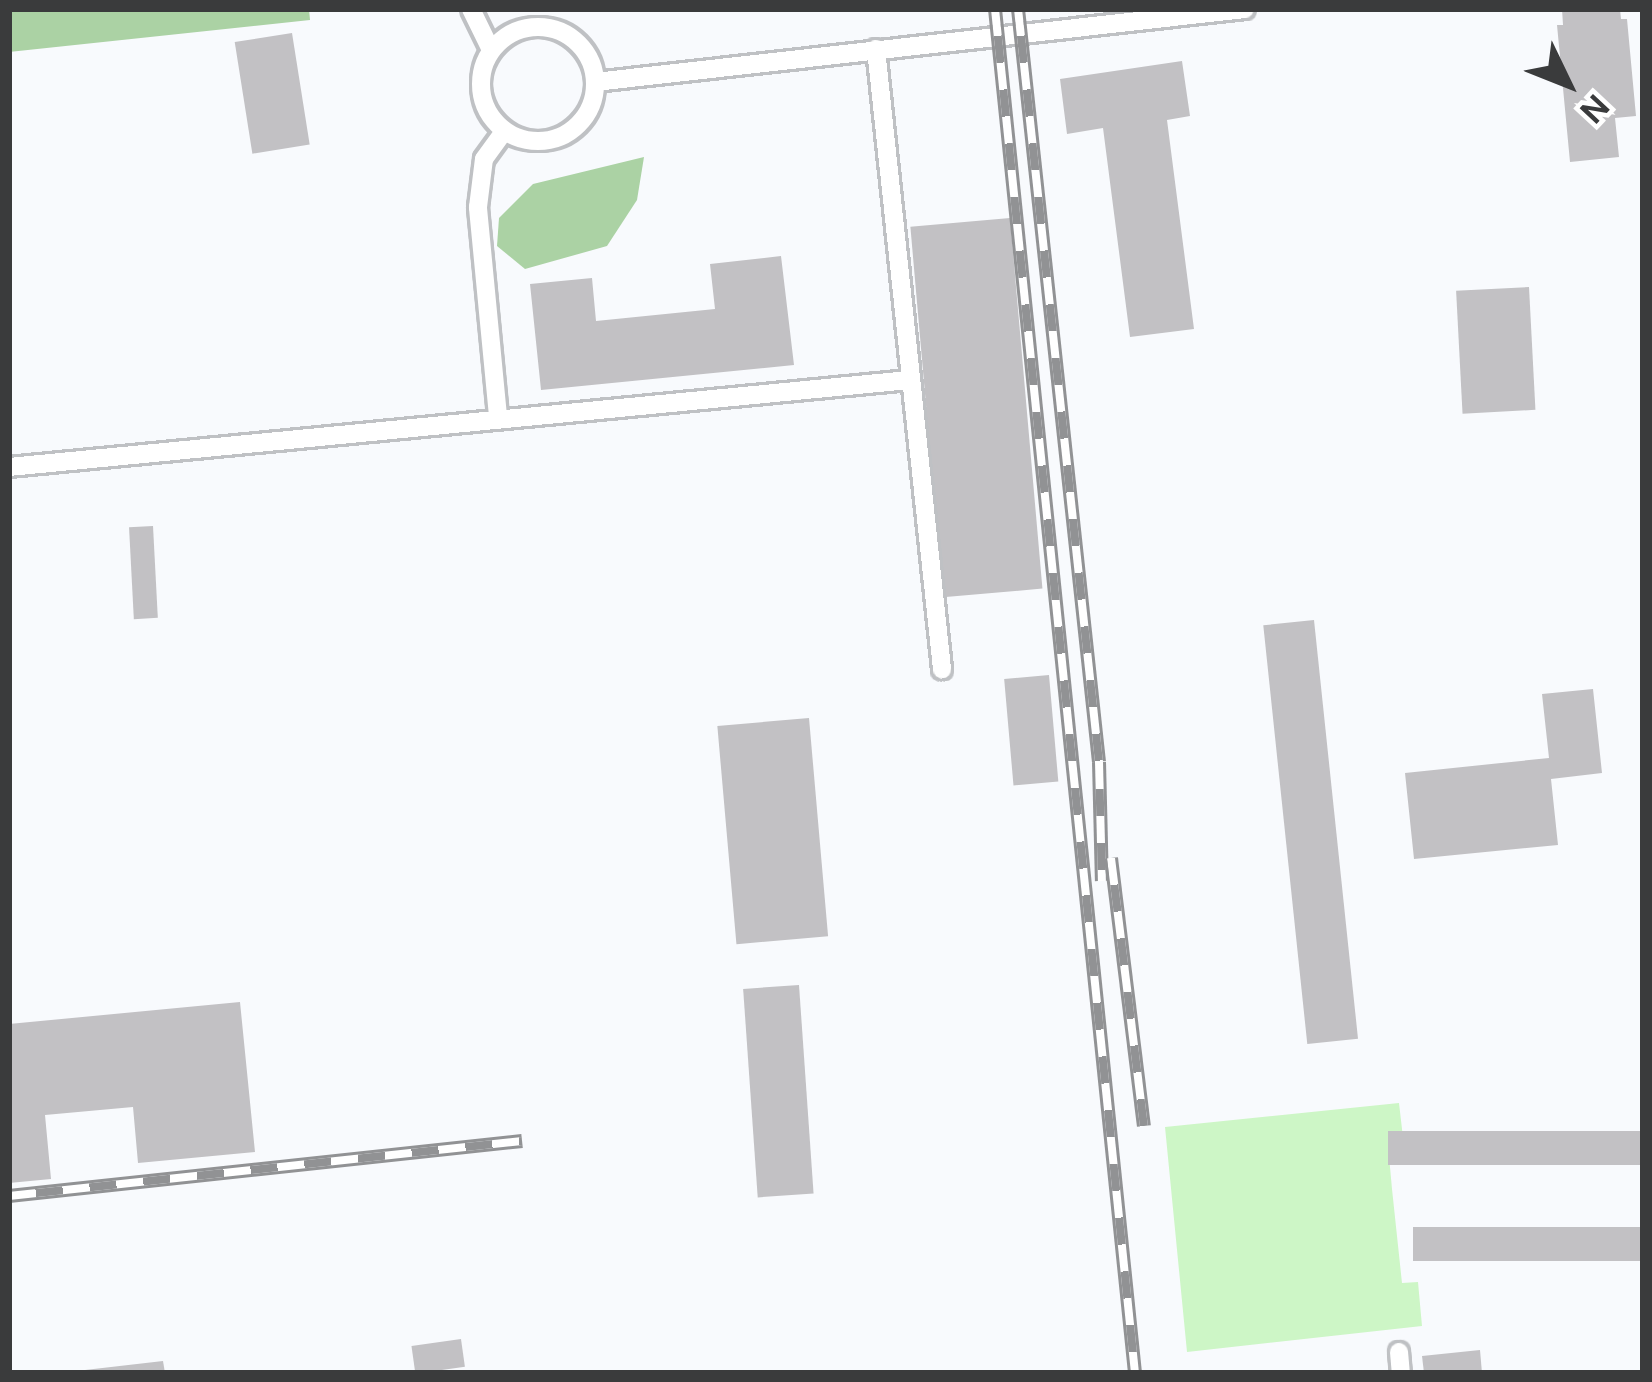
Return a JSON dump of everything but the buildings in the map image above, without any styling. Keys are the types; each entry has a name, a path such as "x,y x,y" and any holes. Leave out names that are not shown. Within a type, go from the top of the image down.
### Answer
{"lane":[{"path":"470,9 491,50"},
{"path":"595,82 1245,9"},
{"path":"548,27 579,44 590,57 595,82 591,109 568,134 536,142 504,131 493,120 481,91 491,50 514,32 548,27"},
{"path":"876,49 942,669"},
{"path":"498,416 478,207 484,159 504,131"},
{"path":"9,467 498,416 910,380"},
{"path":"1400,1352 1401,1373"}],"green space":[{"path":"9,9 309,9 310,20 9,52"},
{"path":"644,157 637,200 607,246 525,269 497,246 499,218 533,184"},
{"path":"1399,1103 1405,1155 1389,1156 1392,1189 1402,1283 1418,1282 1422,1326 1187,1352 1165,1127"}],"railway":[{"path":"995,9 1135,1373"},
{"path":"1018,9 1099,762 1102,881"},
{"path":"1111,858 1144,1126"},
{"path":"9,1196 522,1141"}]}
